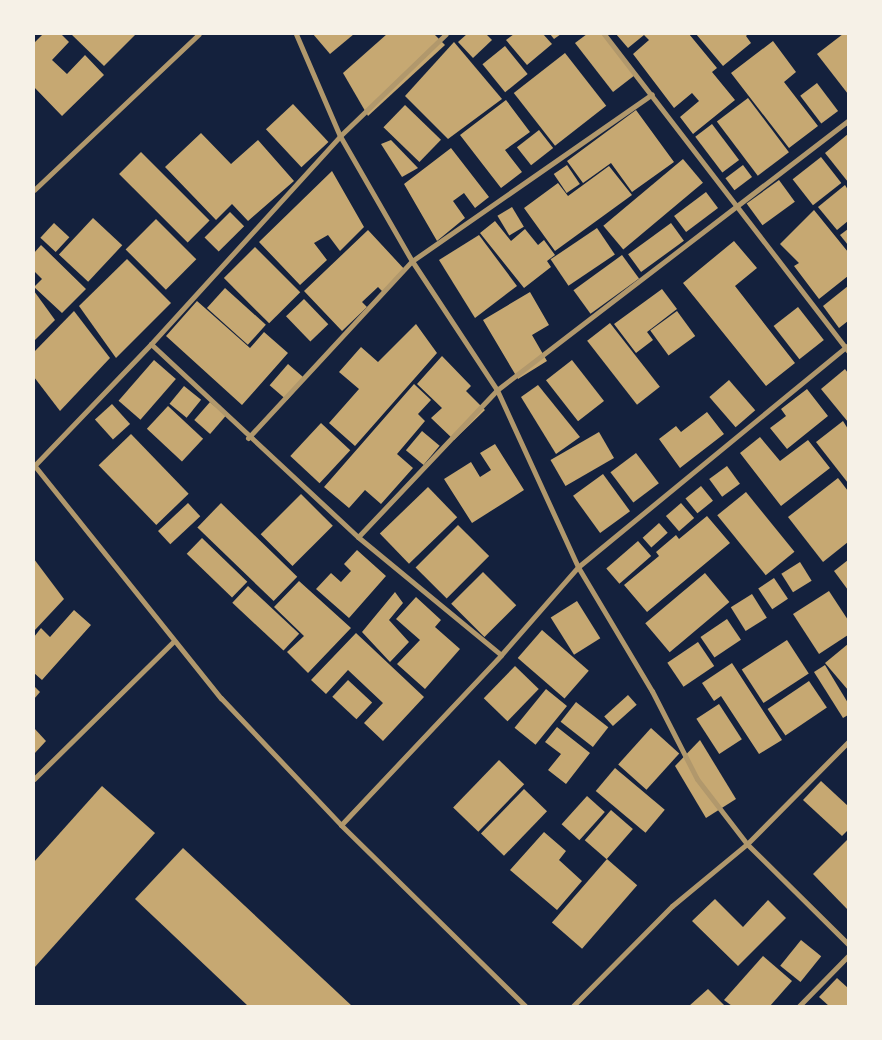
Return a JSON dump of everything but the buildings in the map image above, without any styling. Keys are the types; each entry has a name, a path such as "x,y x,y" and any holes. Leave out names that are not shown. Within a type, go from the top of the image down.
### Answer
{"street":[{"path":"34,190 199,34"},
{"path":"296,34 340,136 412,261 497,390 578,567 652,691 697,779 747,844 848,944"},
{"path":"446,34 340,136 151,344 34,465 173,642 221,698 341,825 525,1006"},
{"path":"341,825 501,655 578,567 847,348 734,205 652,94 604,34"},
{"path":"248,438 412,261 652,94"},
{"path":"358,538 497,390 734,205 848,120"},
{"path":"151,344 248,438 358,538 501,655"},
{"path":"34,778 173,642"},
{"path":"573,1006 672,906 747,844 848,742"},
{"path":"799,1006 848,956"}]}
